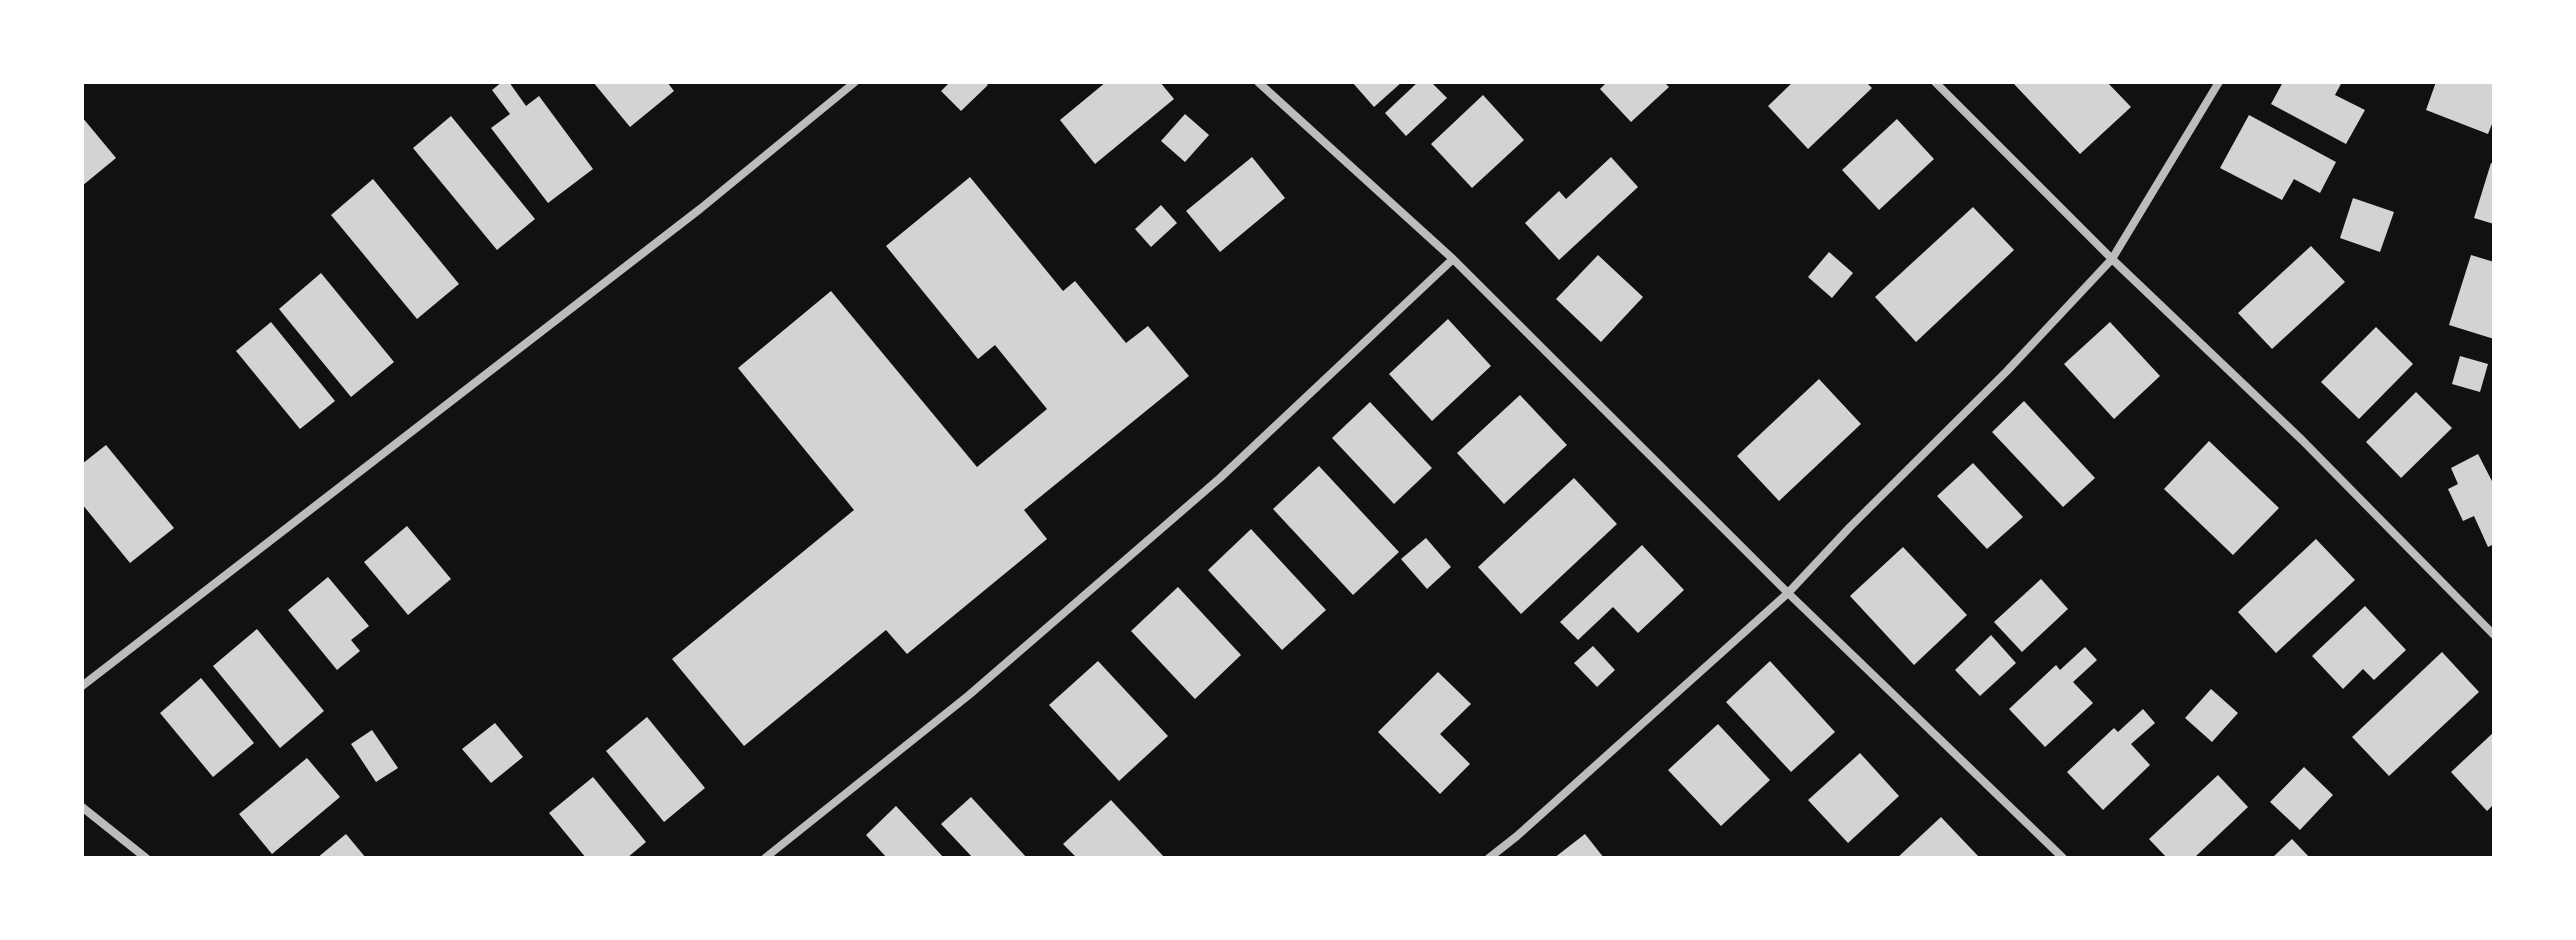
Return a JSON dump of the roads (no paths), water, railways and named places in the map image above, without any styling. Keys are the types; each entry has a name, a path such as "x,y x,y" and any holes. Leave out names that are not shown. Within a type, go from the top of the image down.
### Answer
{"street":[{"path":"82,686 700,209 855,82"},
{"path":"1258,82 1453,259 1788,593 2063,858"},
{"path":"1935,82 2112,259 2302,440 2494,635"},
{"path":"1489,858 1788,593 2007,371 2112,259 2219,82"},
{"path":"765,858 969,695 1220,478 1453,259"},
{"path":"82,807 146,858"}]}
